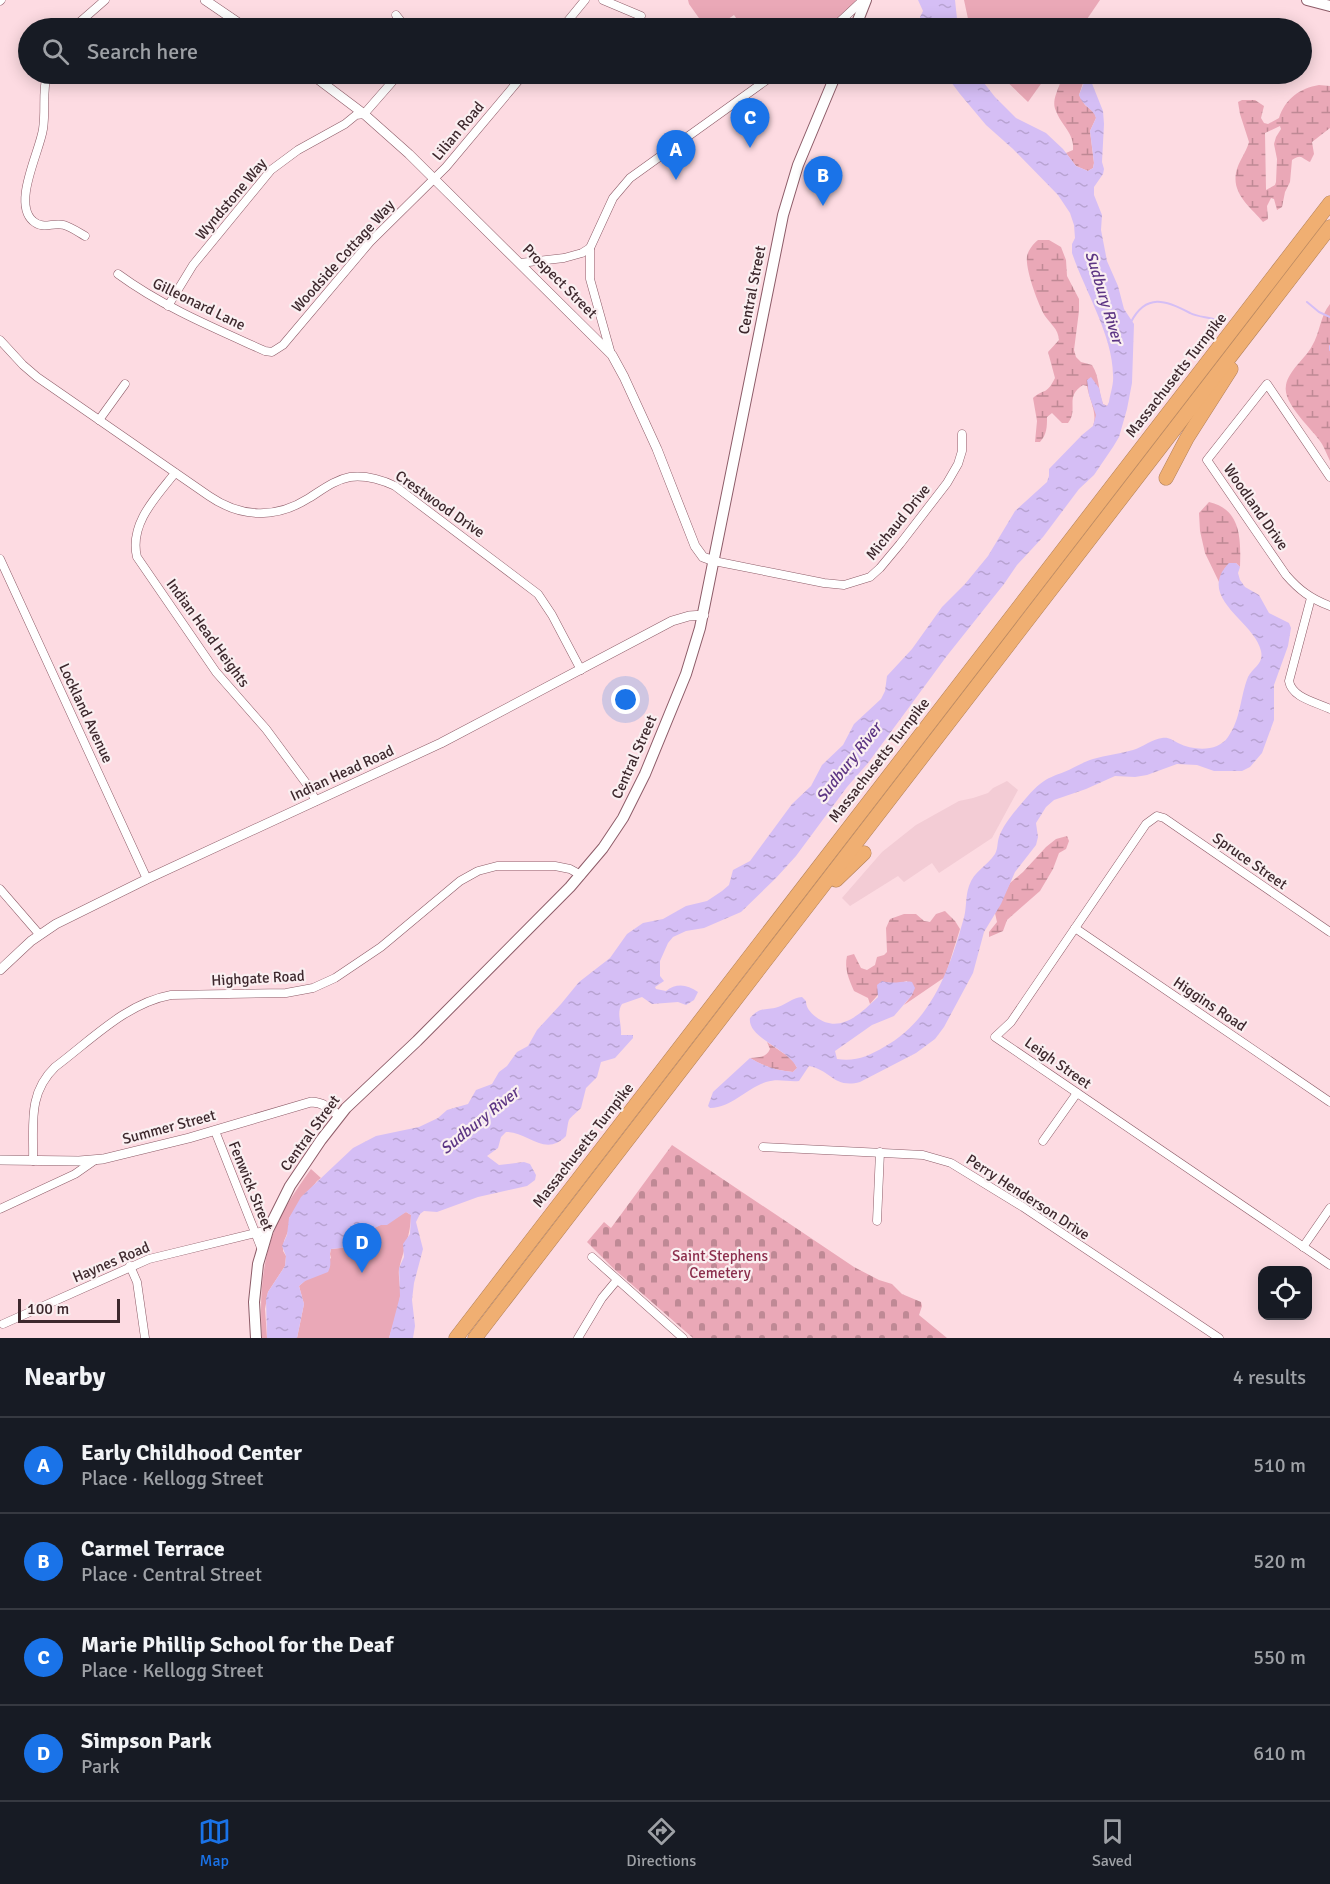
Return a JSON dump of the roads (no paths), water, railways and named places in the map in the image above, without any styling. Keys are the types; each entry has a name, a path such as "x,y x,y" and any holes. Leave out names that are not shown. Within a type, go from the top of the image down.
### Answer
{"highway":[{"name":"Massachusetts Turnpike","path":"456,1338 1330,203"},
{"path":"475,1338 1330,227"},
{"path":"1166,478 1187,438 1299,267"},
{"path":"801,915 864,853"}],"main road":[{"path":"858,18 864,0"},
{"path":"1307,0 1330,6"},
{"name":"Central Street","path":"256,1338 255,1290 262,1250 268,1230 290,1186 339,1116 364,1089 417,1041 581,875 614,833 638,790 686,674 704,615 783,215 798,165 832,84"}],"street":[{"path":"84,18 105,0"},
{"path":"205,0 231,18"},
{"path":"570,18 585,0"},
{"path":"603,0 641,16"},
{"path":"845,18 864,0"},
{"path":"45,84 43,130 28,178 26,209 30,218 38,225 65,225 85,236"},
{"name":"Prospect Street","path":"324,84 364,114 435,179 612,355 662,459 694,546 703,556 714,561"},
{"path":"364,114 390,84"},
{"name":"Lilian Road","path":"435,179 516,84"},
{"path":"612,355 590,279 590,248 613,198 630,178 761,84"},
{"name":"Wyndstone Way","path":"168,306 193,265 271,170 306,145 345,124 356,115 364,114"},
{"name":"Woodside Cottage Way","path":"272,352 283,345 370,242 435,179"},
{"path":"520,263 575,255 590,248"},
{"name":"Gilleonard Lane","path":"118,274 168,306 265,351 272,352"},
{"name":"Crestwood Drive","path":"0,340 30,371 175,473 224,506 239,512 271,513 288,508 303,502 330,484 351,477 374,478 395,486 538,594 552,615 581,670"},
{"path":"99,420 125,384"},
{"name":"Woodland Drive","path":"1330,477 1267,384 1207,460 1286,575 1302,592 1330,606"},
{"name":"Michaud Drive","path":"714,561 824,584 844,585 870,576 887,560 947,483 958,464 962,451 962,434"},
{"name":"Indian Head Heights","path":"175,473 146,512 138,527 135,542 138,557 216,672 266,729 306,783 316,801"},
{"name":"Lockland Avenue","path":"0,559 147,879"},
{"path":"1311,598 1289,681 1290,687 1297,694 1330,709"},
{"name":"Indian Head Road","path":"0,970 39,934 147,879 448,740 672,621 704,615"},
{"name":"Leigh Street","path":"1154,817 1146,824 1011,1022 995,1036 1330,1265"},
{"name":"Spruce Street","path":"1154,817 1164,818 1330,932"},
{"name":"Highgate Road","path":"33,1161 35,1102 44,1080 55,1067 137,1006 171,995 286,993 313,988 335,978 381,947 450,889 478,871 497,866 555,866 570,869 581,875"},
{"path":"0,889 39,934"},
{"name":"Higgins Road","path":"1075,928 1330,1102"},
{"path":"1043,1141 1077,1093"},
{"name":"Summer Street","path":"0,1160 95,1160 114,1157 214,1131 311,1102 318,1102 339,1116"},
{"name":"Fenwick Street","path":"214,1131 262,1250"},
{"name":"Perry Henderson Drive","path":"763,1147 936,1157 1023,1207 1219,1338"},
{"path":"877,1221 880,1152"},
{"path":"0,1209 75,1174 95,1160"},
{"path":"1303,1247 1330,1208"},
{"name":"Haynes Road","path":"3,1324 130,1266 160,1256 268,1230"},
{"path":"592,1257 683,1338"},
{"path":"130,1266 137,1282 145,1338"},
{"path":"578,1338 602,1298 617,1280"}],"water":[{"path":"918,0 955,0 957,18 920,18 923,11"},
{"name":"Sudbury River","path":"952,84 985,84 1016,118 1046,133 1063,149 1076,166 1088,171 1093,168 1094,163 1090,131 1096,118 1079,95 1083,84 1092,84 1103,111 1104,124 1102,162 1104,169 1094,187 1094,195 1102,215 1101,230 1107,261 1118,286 1124,309 1134,324 1132,383 1119,437 1094,475 1079,489 1043,537 1017,565 796,856 741,912 704,928 686,931 673,937 668,943 660,961 660,976 664,981 655,987 666,991 682,985 690,987 698,992 694,1000 686,1005 678,1002 652,1004 642,997 622,1004 619,1015 621,1035 633,1035 633,1038 615,1058 601,1062 597,1077 586,1088 581,1108 569,1119 566,1136 551,1145 506,1132 501,1137 498,1148 487,1156 499,1165 524,1162 530,1164 536,1175 535,1180 527,1186 478,1197 437,1212 424,1211 420,1214 416,1222 423,1249 412,1300 415,1326 413,1338 389,1338 400,1296 399,1268 404,1257 403,1244 410,1234 411,1215 406,1212 387,1225 372,1229 359,1246 331,1249 328,1272 305,1281 299,1286 304,1304 297,1338 267,1338 266,1299 285,1266 286,1256 282,1246 287,1235 289,1218 301,1197 353,1148 376,1136 419,1127 438,1118 447,1110 468,1104 476,1090 492,1084 499,1072 507,1066 517,1052 528,1046 537,1030 579,982 610,958 627,934 643,923 663,919 686,906 707,901 729,885 733,870 750,861 792,804 811,786 822,765 843,745 854,724 881,699 885,691 887,676 912,649 942,607 988,556 1015,511 1047,482 1049,469 1093,426 1096,415 1087,380 1091,377 1099,388 1103,404 1107,406 1113,382 1112,360 1103,329 1072,253 1075,238 1070,213 1058,195 986,125"},
{"path":"1229,563 1236,563 1240,567 1238,573 1240,580 1245,587 1259,595 1269,613 1289,623 1291,628 1288,646 1274,685 1274,720 1262,753 1250,767 1242,771 1214,771 1197,765 1177,764 1147,775 1115,776 1054,800 1046,807 1036,823 1038,837 1036,845 1015,872 1001,904 984,932 973,973 944,1027 935,1039 916,1053 860,1082 844,1083 809,1066 799,1081 766,1082 726,1104 710,1108 708,1106 713,1092 750,1058 782,1071 793,1072 797,1068 786,1055 755,1032 750,1018 760,1010 778,1007 802,997 816,1017 833,1024 842,1023 857,1015 878,997 877,985 882,981 912,982 915,988 912,995 894,1016 872,1025 835,1051 837,1059 844,1060 862,1058 873,1053 900,1036 914,1023 926,1009 944,976 964,917 971,881 995,854 1000,834 1009,819 1037,786 1089,760 1133,750 1158,739 1169,738 1184,746 1198,749 1212,748 1224,742 1238,715 1248,677 1260,662 1262,655 1257,640 1230,609 1219,587 1220,576"}],"waterway":[{"path":"1131,322 1143,307 1157,302 1165,302 1196,315 1217,320"},
{"path":"1307,302 1319,312 1330,317"}],"place":[{"name":"Marie Phillip School for the Deaf","path":"750,148"},
{"name":"Early Childhood Center","path":"676,180"},
{"name":"Carmel Terrace","path":"823,206"},
{"name":"Simpson Park","path":"362,1273"}],"park label":[{"name":"Saint Stephens Cemetery","path":"720,1264"}]}
